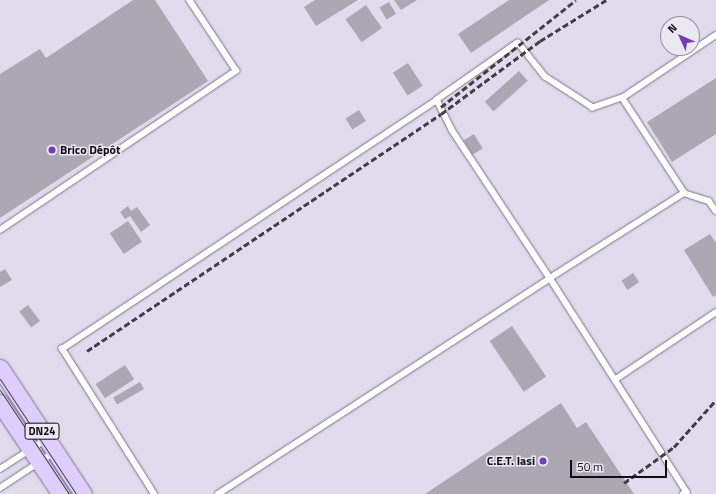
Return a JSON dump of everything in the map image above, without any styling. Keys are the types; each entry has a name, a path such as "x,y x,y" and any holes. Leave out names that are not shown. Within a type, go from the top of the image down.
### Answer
{"main road":[{"name":"DN24","path":"0,368 84,494"},
{"name":"DN24","path":"0,403 61,494"}],"lane":[{"path":"0,230 236,71 189,0"},
{"path":"154,494 62,349 437,100 518,43 545,77 593,108 622,98 716,36"},
{"path":"622,98 684,193 709,201 716,211"},
{"path":"437,100 452,130 616,379 687,492 684,494"},
{"path":"218,494 550,278 684,193"},
{"path":"616,379 716,312"},
{"path":"0,469 35,455 51,445"},
{"path":"0,488 35,455 51,445"}],"shaded area":[{"path":"0,0 716,0 716,494 0,494"}],"building":[{"name":"Brico Dépôt","path":"133,0 155,0 208,81 0,218 0,74 40,49 46,58"},
{"path":"315,0 358,0 316,26 304,7"},
{"path":"394,0 417,0 401,10"},
{"path":"509,0 549,0 471,53 458,34"},
{"path":"389,2 396,14 386,20 379,8"},
{"path":"366,5 382,28 362,42 346,19"},
{"path":"408,63 423,86 408,95 393,73"},
{"path":"519,71 528,81 494,111 485,102"},
{"path":"716,78 716,134 672,162 647,122"},
{"path":"359,110 366,121 352,130 345,118"},
{"path":"474,134 483,149 472,155 464,140"},
{"path":"128,206 131,211 137,207 150,225 141,232 130,216 125,219 120,212"},
{"path":"128,221 142,242 124,254 110,233"},
{"path":"710,234 716,243 716,295 713,297 684,250"},
{"path":"5,269 12,280 0,287 0,272"},
{"path":"633,273 639,282 628,290 621,281"},
{"path":"28,305 40,321 31,328 19,312"},
{"path":"512,326 546,377 524,392 490,341"},
{"path":"125,365 134,379 105,398 96,384"},
{"path":"140,382 144,389 117,404 113,398"},
{"name":"C.E.T. Iasi","path":"561,403 577,428 586,422 634,494 425,494"}],"tram line":[{"path":"0,379 76,494"},
{"path":"0,390 69,494"}],"railway":[{"path":"441,107 576,0"},
{"path":"87,351 441,114 540,41 606,0"},
{"path":"624,483 674,447 716,400"}],"place":[{"name":"Brico Dépôt","path":"52,150"},
{"name":"C.E.T. Iasi","path":"543,461"}]}
